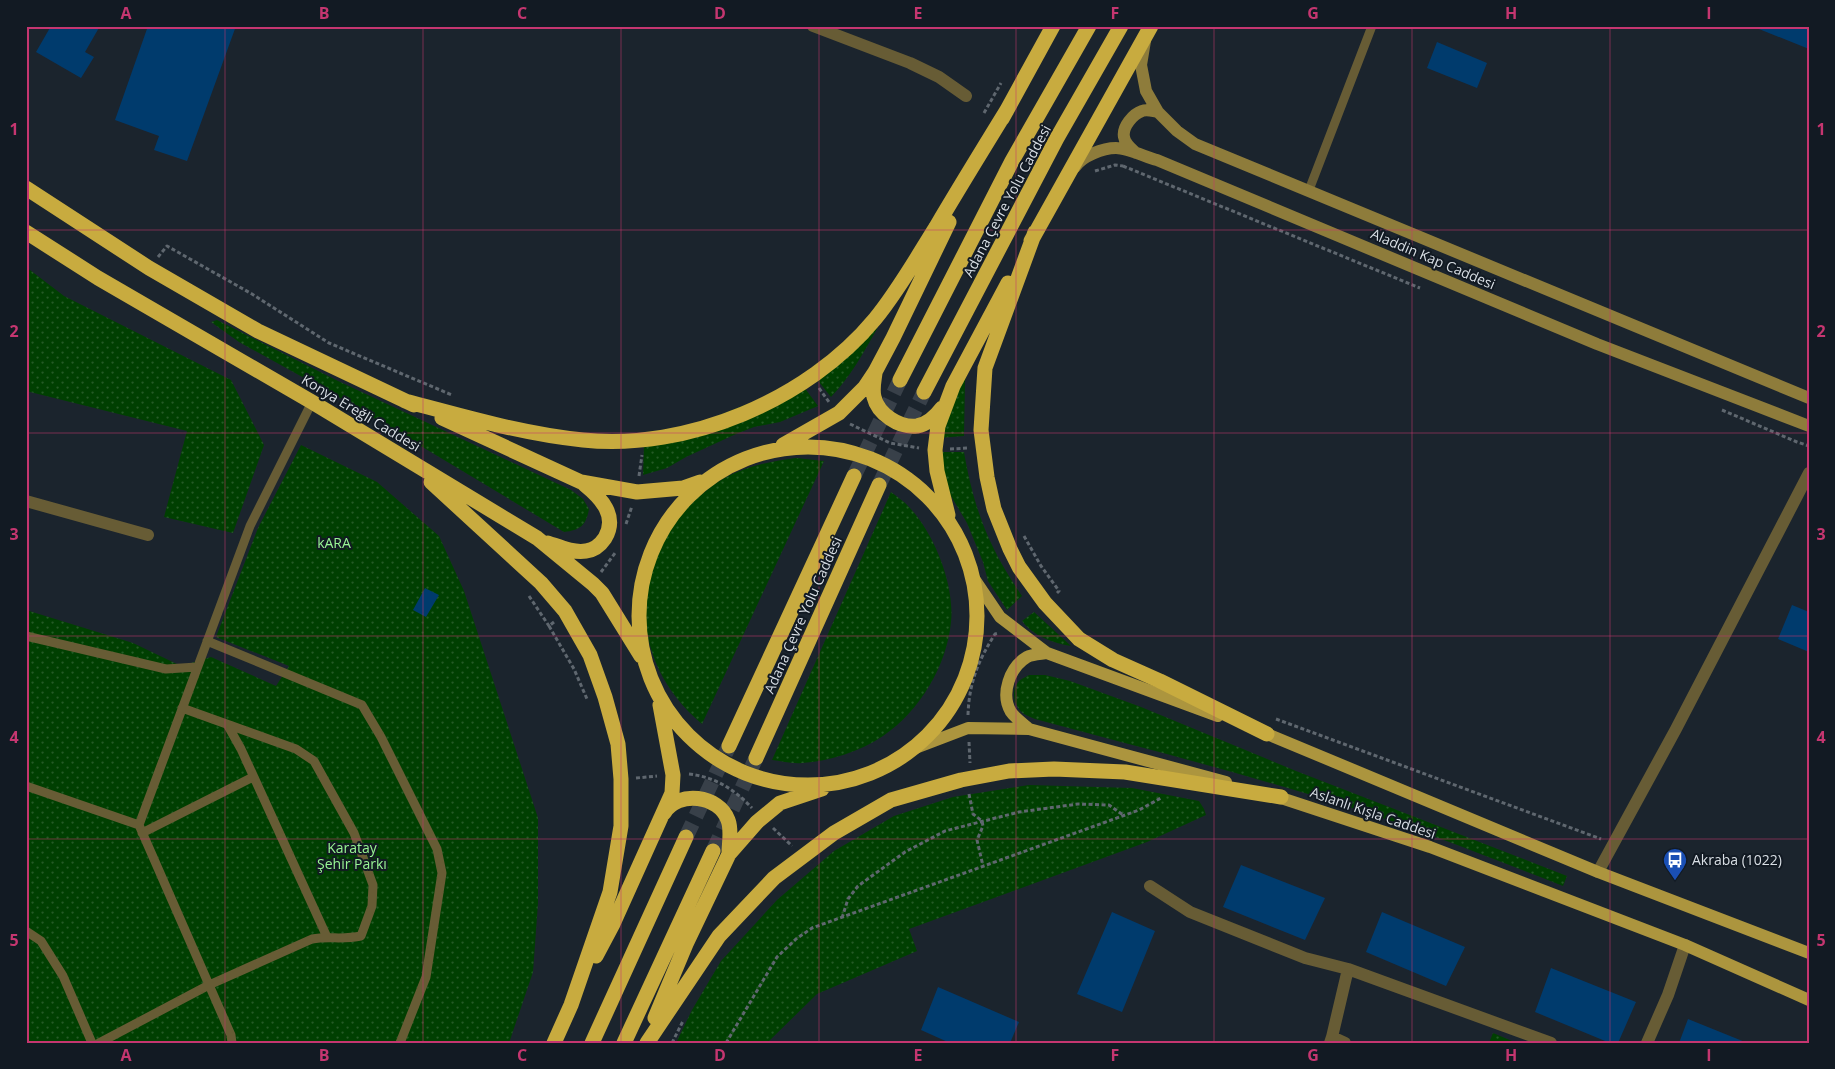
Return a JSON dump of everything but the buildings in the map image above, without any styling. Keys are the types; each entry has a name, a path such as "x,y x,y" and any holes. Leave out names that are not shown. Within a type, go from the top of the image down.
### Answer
{"highway":[{"path":"776,449 839,413 864,387 875,372 943,234 1053,26"},
{"name":"Adana Çevre Yolu Caddesi","path":"900,380 1012,161 1090,26"},
{"name":"Adana Çevre Yolu Caddesi","path":"924,392 1057,138 1121,26"},
{"path":"952,528 942,496 935,450 938,426 946,403 953,386 1058,189 1149,29"},
{"path":"405,400 542,435 585,440 644,440 670,436 720,423 747,413 791,390 825,366 853,343 890,300 1007,110"},
{"name":"Konya Ereğli Caddesi","path":"26,188 149,268 258,331 581,482 637,492 683,488 706,480"},
{"name":"Konya Ereğli Caddesi","path":"26,232 98,278 312,402 537,538 602,593 644,662"},
{"path":"1035,232 985,368 981,430 987,477 994,509 1001,529 1019,566 1045,603 1079,639 1113,660 1160,681 1266,734"},
{"path":"875,372 874,397 879,409 890,418 905,425 918,426 928,422 936,416 946,403"},
{"path":"554,1043 571,1005 613,924 672,793 673,775 666,730 658,696 644,662 638,622 641,581 654,542 676,508 706,480 739,460 776,449 801,446 827,447 852,452 876,461 899,473 919,488 937,507 952,528 964,551 973,576 977,616 976,640 968,672 954,701 936,727 912,749 891,763 849,780 812,785 775,782 739,770 715,757 693,740 668,712 658,696"},
{"path":"408,460 541,583 565,611 590,655 605,697 618,744 621,779 621,826 610,892 571,1005"},
{"name":"Adana Çevre Yolu Caddesi","path":"729,746 854,476"},
{"path":"537,538 571,550 587,551 599,545 606,536 610,524 608,510 599,496 581,482"},
{"name":"Adana Çevre Yolu Caddesi","path":"756,758 879,485"},
{"path":"646,1043 719,936 774,878 834,833 891,800 969,778 1009,771 1054,769 1126,772 1281,797"},
{"path":"646,1043 686,944 729,854 757,822 780,803 867,774"},
{"path":"658,823 666,810 675,803 697,797 712,802 723,809 728,819 731,829 729,854"},
{"path":"592,1043 686,837"},
{"path":"624,1043 713,851"}],"main road":[{"name":"Aslanlı Kışla Caddesi","path":"973,576 1000,617 1047,653 1266,734 1598,872 1809,953"},
{"path":"1029,729 1011,712 1007,697 1007,686 1013,669 1028,656 1047,653"},
{"name":"Aslanlı Kışla Caddesi","path":"912,749 968,728 1029,729 1281,797 1430,847 1685,945 1809,1002"}],"street":[{"path":"813,26 910,63 939,77 966,96"},
{"name":"Aladdin Kap Caddesi","path":"1149,29 1140,65 1146,91 1158,112 1177,131 1195,144 1809,398"},
{"path":"1137,154 1128,146 1124,136 1125,128 1130,120 1140,112 1149,110 1158,112"},
{"name":"Aladdin Kap Caddesi","path":"1058,189 1080,159 1116,148 1137,154 1167,164 1597,344 1809,426"},
{"path":"1598,872 1809,473"},
{"path":"26,501 148,535"},
{"path":"1150,886 1190,912 1305,958 1348,969 1551,1043"},
{"path":"1647,1043 1668,995 1685,945"},
{"path":"1345,1043 1331,1040 1348,969"}],"lane":[{"path":"1309,190 1372,26"},
{"path":"232,1043 231,1035 140,829 182,708 250,526 312,402"},
{"path":"26,636 166,669 197,667"},
{"path":"207,641 362,705 382,737 438,849 442,873 426,977 400,1043"},
{"path":"99,1043 209,985 312,939 327,937 347,940 360,936 372,906 373,885 354,832 314,761 296,749 182,708"},
{"path":"227,724 327,937"},
{"path":"26,786 140,829 253,777"},
{"path":"26,931 42,941 63,976 92,1043"}],"path":[{"path":"983,114 1002,82"},
{"path":"1093,172 1115,165 1124,166"},
{"path":"149,268 166,246 252,294 329,343 455,397"},
{"path":"839,413 847,422 875,437 890,443 920,448"},
{"path":"625,530 637,492 644,440"},
{"path":"1797,442 1809,446"},
{"path":"1020,530 1063,598"},
{"path":"593,584 616,552"},
{"path":"1045,603 1059,591"},
{"path":"565,611 549,626 574,669 590,705"},
{"path":"983,866 977,840 983,826 982,821 973,814 969,797 968,699 981,656 995,634 1015,629"},
{"path":"1275,719 1613,844"},
{"path":"726,1043 777,957 812,928 1139,810 1161,798"},
{"path":"842,918 848,899 858,886 905,852 944,832 1019,812 1078,804 1109,805 1124,815"},
{"path":"672,1043 684,1019"}],"green space":[{"path":"26,267 64,296 231,380 264,445 233,533 164,517 187,431 26,391"},
{"path":"217,320 338,381 571,490 583,499 589,509 584,523 574,530 564,532 344,400 239,342 211,322"},
{"path":"878,327 851,372 831,397 815,377"},
{"path":"968,356 965,382 964,436 938,438"},
{"path":"801,383 818,406 780,422 754,427 736,434 667,468 643,475 644,445"},
{"name":"Karatay Şehir Parkı","path":"301,445 377,482 439,536 464,591 538,818 538,903 533,972 509,1043 26,1043 26,610 133,643 181,666 211,657 276,686 289,666 216,637 258,528"},
{"path":"938,452 964,452 984,528 1000,561 1022,596 1007,610 988,581 983,562 967,523 941,479"},
{"path":"796,458 824,461 702,724 676,697 658,667 648,636 645,604 651,572 663,541 684,512 711,487 731,475 752,467"},
{"path":"891,492 907,505 927,531 941,560 946,576 950,592 951,622 944,654 937,670 929,686 909,714 874,742 844,755 813,762 790,763 772,760"},
{"path":"1034,612 1071,646 1044,638 1032,631 1022,621"},
{"path":"1029,675 1045,675 1070,681 1141,707 1296,771 1567,876 1563,886 1428,834 1346,806 1230,771 1035,719 1025,715 1014,699 1016,685 1020,680"},
{"path":"1029,785 1132,788 1199,801 1206,815 1147,842 909,929 917,951 817,994 767,1043 676,1043 692,1010 721,961 777,900 834,851 894,816 953,797"},
{"path":"1493,1033 1517,1043 1489,1043"}],"tunnel":[{"path":"854,476 900,380"},
{"path":"879,485 924,392"},
{"path":"686,837 729,746"},
{"path":"713,851 756,758"}],"place":[{"name":"Akraba (1022)","path":"1675,881"}],"park label":[{"name":"kARA","path":"334,543"}]}
